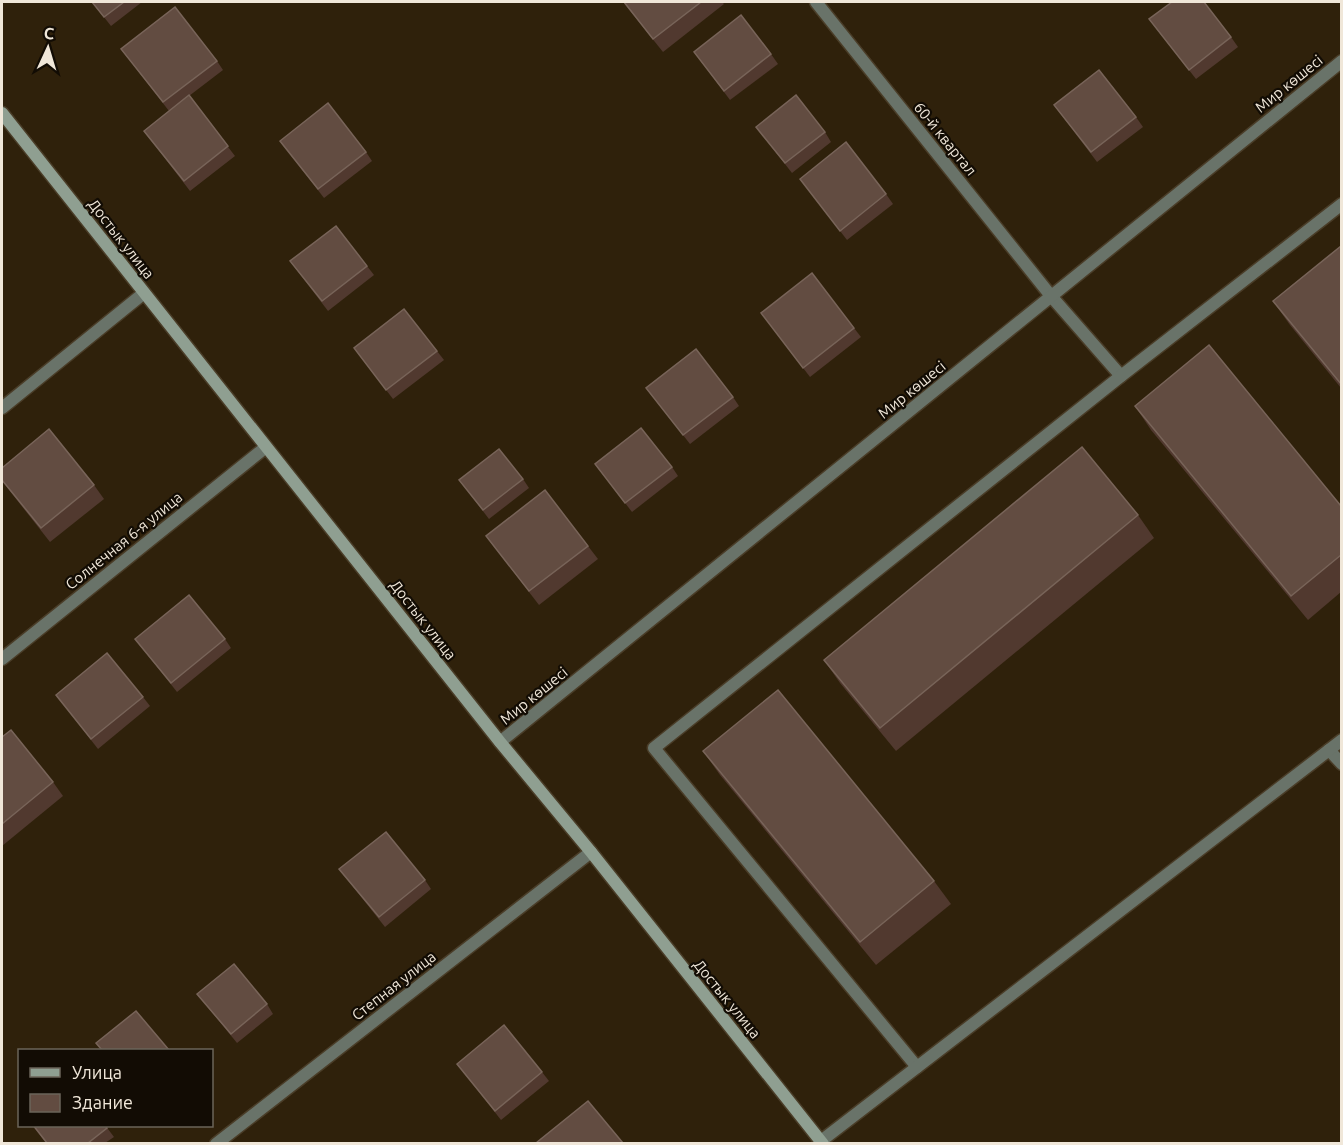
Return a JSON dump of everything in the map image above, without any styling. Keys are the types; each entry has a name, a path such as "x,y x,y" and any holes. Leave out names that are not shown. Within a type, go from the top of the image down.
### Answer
{"street":[{"name":"60-й квартал","path":"816,2 1051,296 1121,376"},
{"name":"Мир көшесі","path":"501,742 1341,61"},
{"name":"Достык улица","path":"2,113 822,1142"},
{"path":"917,1067 654,748 1341,204"},
{"path":"2,408 144,293"},
{"name":"Солнечная 6-я улица","path":"2,659 266,447"},
{"path":"822,1142 1341,740"},
{"path":"1329,750 1341,764"},
{"name":"Степная улица","path":"216,1143 591,852"}],"building":[{"path":"92,2 124,2 104,17"},
{"path":"624,2 701,2 653,39"},
{"path":"1172,2 1204,2 1231,37 1189,70 1149,19"},
{"path":"175,7 217,61 163,102 121,49"},
{"path":"741,15 771,54 724,91 694,52"},
{"path":"1099,70 1136,117 1091,152 1054,105"},
{"path":"189,95 228,146 184,181 144,131"},
{"path":"796,95 825,132 785,163 756,127"},
{"path":"328,103 366,152 318,189 280,141"},
{"path":"846,142 886,194 840,231 800,179"},
{"path":"336,226 367,266 322,301 290,261"},
{"path":"1341,246 1341,384 1273,301"},
{"path":"812,273 854,328 803,368 761,313"},
{"path":"404,309 437,351 386,390 354,348"},
{"path":"1209,345 1341,506 1341,555 1291,596 1135,406"},
{"path":"696,349 733,397 683,435 646,388"},
{"path":"641,428 672,467 625,503 595,464"},
{"path":"49,429 94,485 41,528 2,480 2,468"},
{"path":"1082,447 1138,515 880,728 824,660"},
{"path":"499,449 523,479 483,510 459,480"},
{"path":"545,490 588,546 529,591 486,536"},
{"path":"189,595 225,639 171,683 135,639"},
{"path":"107,653 143,697 91,739 56,695"},
{"path":"778,690 934,881 860,942 703,751"},
{"path":"11,730 53,782 2,824 2,737"},
{"path":"386,832 425,880 379,917 339,869"},
{"path":"234,964 267,1004 231,1034 197,994"},
{"path":"136,1011 168,1049 101,1049 96,1043"},
{"path":"504,1025 542,1072 495,1111 457,1064"},
{"path":"588,1101 623,1143 536,1143"},
{"path":"35,1127 107,1128 88,1143 47,1143"}]}
